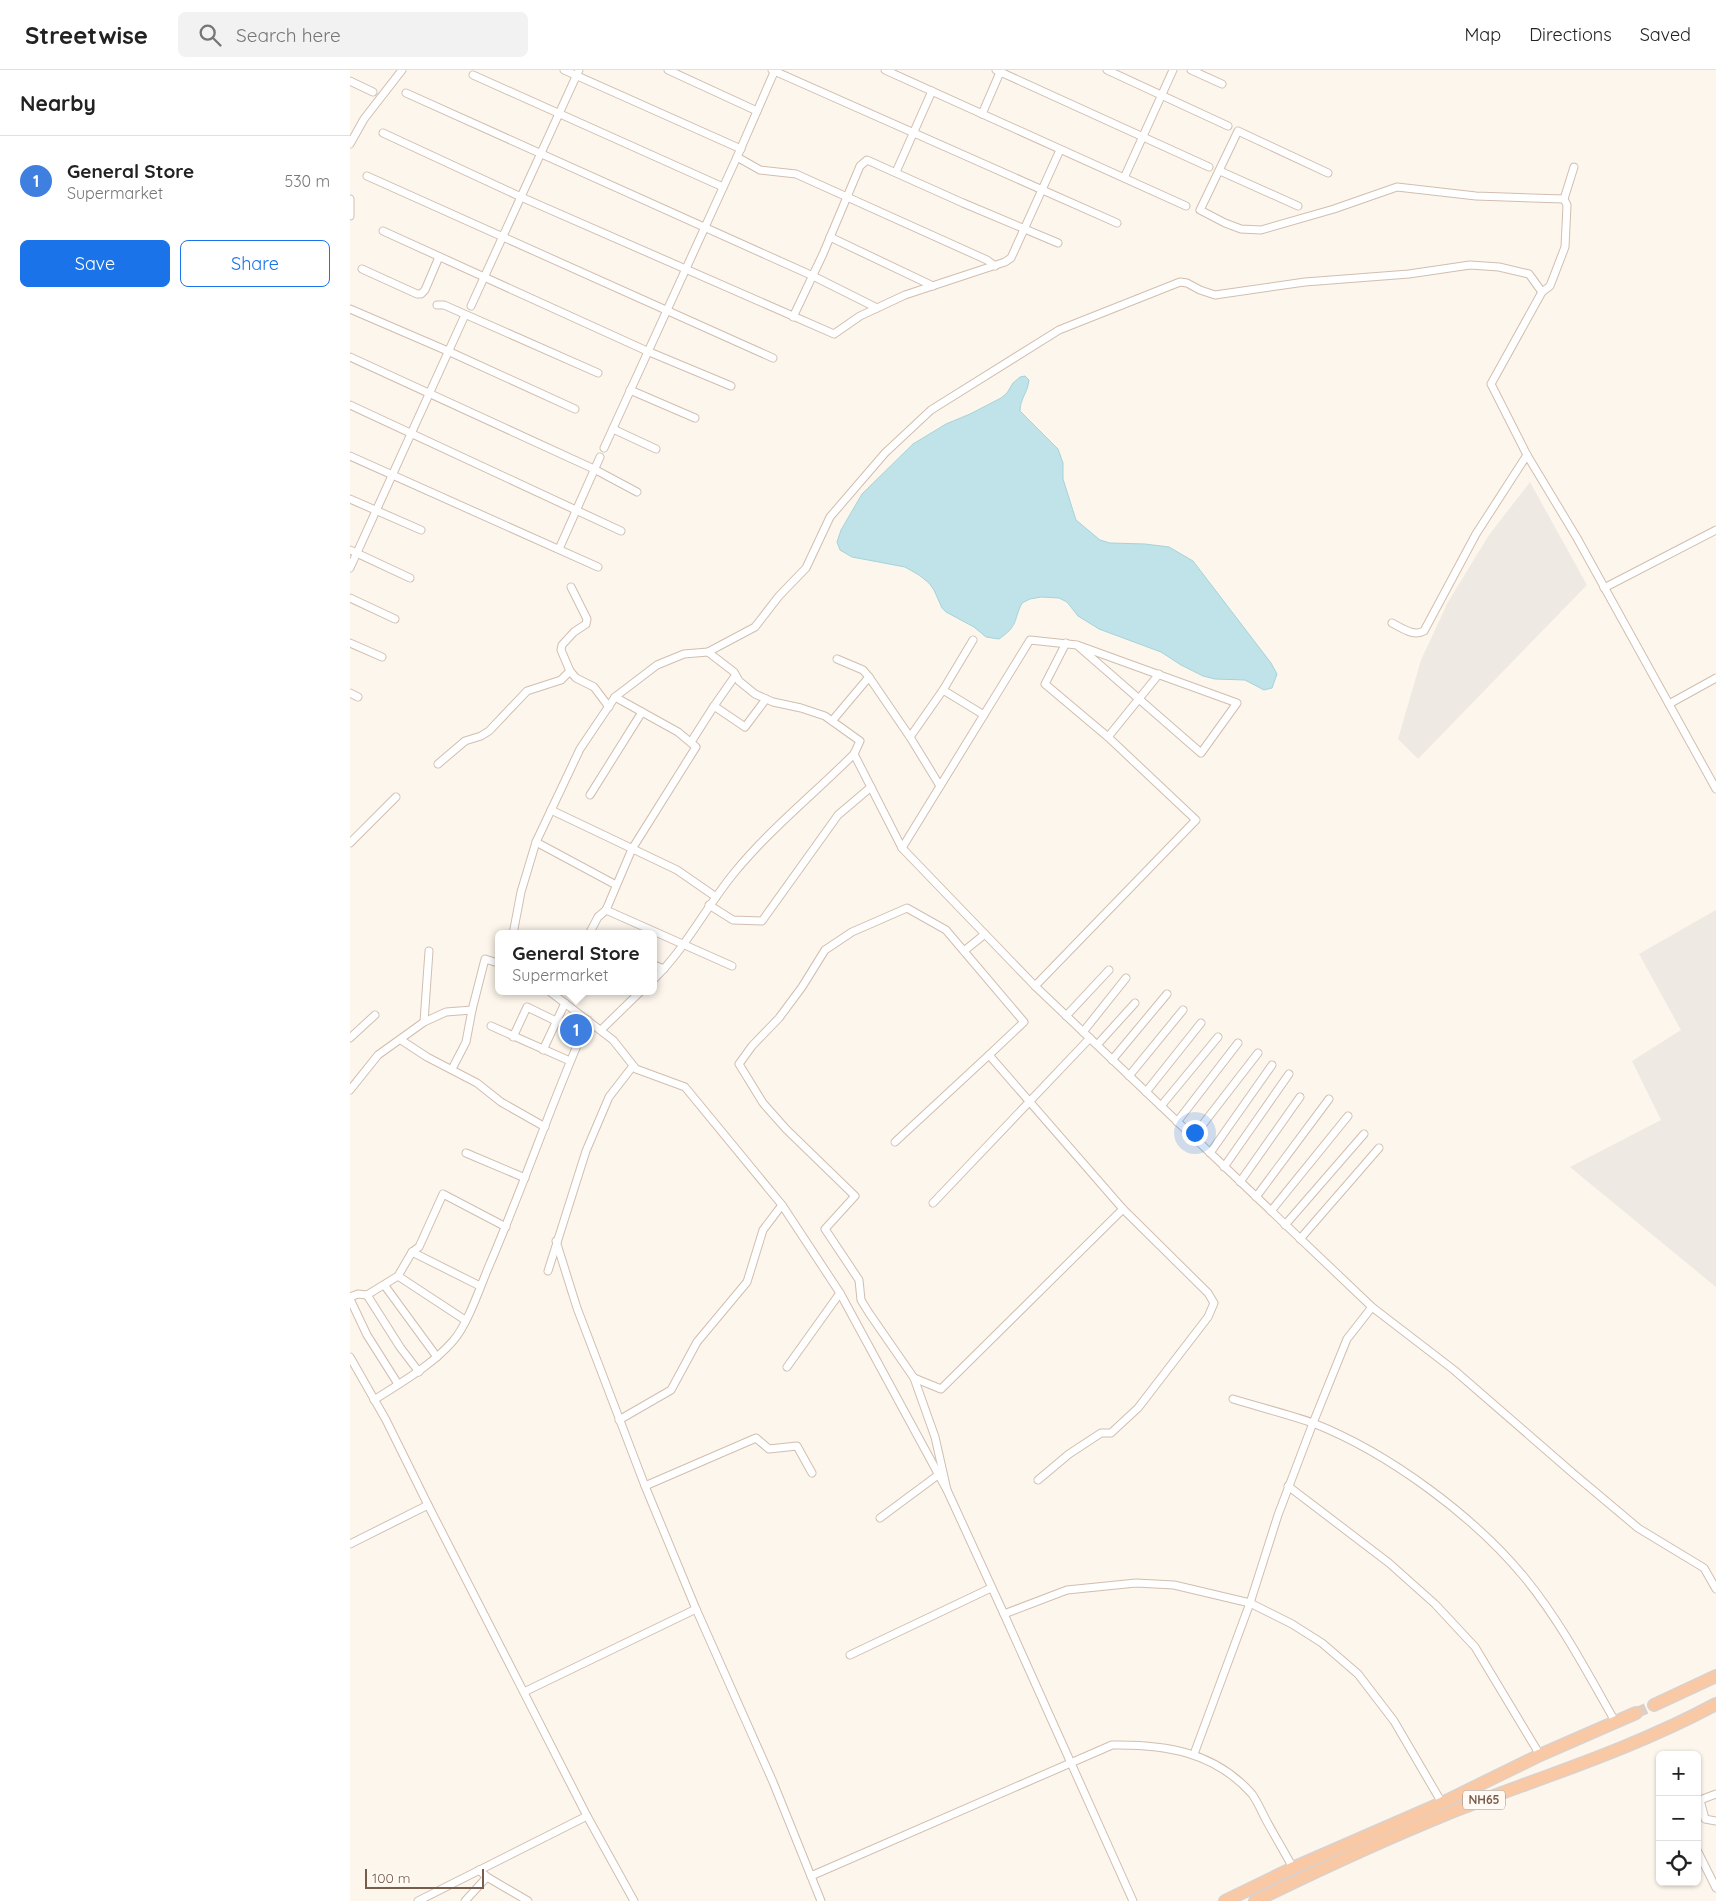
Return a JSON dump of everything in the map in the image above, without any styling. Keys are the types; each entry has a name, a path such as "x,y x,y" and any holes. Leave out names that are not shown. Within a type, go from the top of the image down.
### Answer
{"highway":[{"path":"1654,1705 1716,1676"},
{"name":"NH65","path":"1255,1901 1302,1878 1448,1814 1610,1754 1716,1704"},
{"name":"NH65","path":"1225,1901 1293,1868 1442,1803 1540,1755 1636,1713"}],"street":[{"path":"350,144 364,119 402,70"},
{"path":"564,70 578,73 741,149"},
{"path":"668,70 757,111"},
{"path":"604,448 741,149 773,70 1117,223"},
{"path":"885,70 1186,206"},
{"path":"1107,70 1228,126"},
{"path":"1124,178 1173,70"},
{"path":"1191,70 1222,84"},
{"path":"982,114 999,71 1209,167"},
{"path":"470,306 578,73"},
{"path":"473,75 723,187"},
{"path":"350,81 373,92"},
{"path":"896,172 932,91"},
{"path":"406,93 812,276 877,308"},
{"path":"1328,173 1238,131 1200,210 1241,229 1262,230 1334,209 1397,187 1476,196 1564,199"},
{"path":"383,133 521,197 834,334 877,308 905,295 995,266 1011,258 1060,150"},
{"path":"737,157 760,170 796,174 988,260 995,266"},
{"path":"793,317 860,166 866,160 1058,243"},
{"path":"1574,167 1564,199 1567,204 1565,247 1550,286 1542,292 1491,384 1528,455 1716,789"},
{"path":"1220,171 1298,206"},
{"path":"367,176 773,358"},
{"path":"350,200 350,216"},
{"path":"382,231 647,351 731,386"},
{"path":"830,237 933,286"},
{"path":"362,269 416,294 421,294 425,290 439,257"},
{"path":"514,930 521,892 536,842 580,749 615,697 657,665 684,654 708,652 755,627 779,596 806,568 830,517 885,452 940,405 1059,330 1180,282 1215,294 1305,282 1409,274 1470,265 1499,267 1529,274 1542,292"},
{"path":"437,305 444,305 598,373"},
{"path":"350,309 575,409"},
{"path":"350,568 354,551 376,511 466,315"},
{"path":"350,357 594,469 637,492"},
{"path":"630,390 695,418"},
{"path":"350,405 621,531"},
{"path":"612,429 656,449"},
{"path":"1392,624 1412,633 1420,634 1424,631 1476,534 1528,455"},
{"path":"350,456 598,567"},
{"path":"559,549 600,457"},
{"path":"350,500 421,530"},
{"path":"1604,588 1716,530"},
{"path":"354,551 410,578"},
{"path":"571,587 587,618 586,624 574,632 562,645 561,650 570,671 576,678 594,687 609,706"},
{"path":"350,598 395,619"},
{"path":"910,737 943,690 973,640"},
{"path":"902,848 1030,640 1077,645 1237,703 1201,753 1077,645"},
{"path":"1035,986 1196,820 1108,737 1045,684 1066,643"},
{"path":"350,644 382,657"},
{"path":"657,976 684,944 709,905 760,842 854,754 860,741 825,716 755,694 735,676 734,672 708,652"},
{"path":"837,659 863,670 869,677 910,737 940,786"},
{"path":"438,764 465,741 481,736 489,731 527,691 561,680 570,671"},
{"path":"1108,737 1159,674"},
{"path":"691,742 735,676"},
{"path":"832,721 869,677"},
{"path":"1669,704 1716,678"},
{"path":"943,690 984,715"},
{"path":"350,693 358,697"},
{"path":"591,930 598,917 606,910 632,849 696,747 678,732 615,697"},
{"path":"714,706 745,728 766,699"},
{"path":"590,795 642,712"},
{"path":"854,754 902,848 1035,986 1372,1307 1454,1370 1638,1528 1704,1568 1716,1590"},
{"path":"709,905 733,920 762,921 838,815 871,787"},
{"path":"350,843 396,797"},
{"path":"551,810 677,870 716,897"},
{"path":"536,842 616,885"},
{"path":"895,1142 1024,1022 946,930 907,908 852,932 825,950 779,1018 752,1046 739,1064 763,1104 855,1196 825,1228 859,1280 861,1300 868,1313 914,1378 935,1437 946,1490"},
{"path":"606,910 652,930"},
{"path":"657,932 732,966"},
{"path":"964,952 985,934"},
{"path":"424,1022 429,951"},
{"path":"452,1069 466,1042 485,959 495,962"},
{"path":"657,966 664,969"},
{"path":"1066,1016 1108,970"},
{"path":"1083,1032 1126,978"},
{"path":"1112,1060 1167,994"},
{"path":"554,995 613,1040 636,1069 685,1087 782,1206 840,1293 946,1490 1133,1901"},
{"path":"601,1030 637,995"},
{"path":"543,1050 565,1003"},
{"path":"1097,1046 1135,1003"},
{"path":"513,1037 527,1006 556,1021"},
{"path":"350,1090 378,1055 424,1022 446,1012 472,1010"},
{"path":"1129,1076 1183,1010"},
{"path":"350,1038 375,1015"},
{"path":"374,1400 419,1372 437,1357 454,1340 466,1320 506,1227 570,1061 588,1020"},
{"path":"1146,1092 1201,1023"},
{"path":"491,1026 570,1061"},
{"path":"1161,1106 1218,1037"},
{"path":"934,1203 1090,1038"},
{"path":"401,1040 428,1058 477,1083 501,1102 545,1127"},
{"path":"1177,1122 1238,1043"},
{"path":"1193,1137 1258,1053"},
{"path":"989,1054 1122,1209 1208,1293 1214,1303 1208,1317 1138,1408 1111,1433 1101,1433 1069,1454 1038,1480"},
{"path":"1210,1153 1272,1065"},
{"path":"548,1271 586,1151 609,1097 633,1066"},
{"path":"1224,1167 1289,1074"},
{"path":"1240,1182 1300,1097"},
{"path":"1256,1197 1329,1099"},
{"path":"1271,1211 1348,1116"},
{"path":"1285,1224 1364,1134"},
{"path":"1300,1238 1379,1148"},
{"path":"466,1153 525,1178"},
{"path":"398,1384 367,1334 350,1298 358,1294 367,1295 385,1286 398,1276 412,1252 419,1247 442,1194 506,1227"},
{"path":"619,1420 671,1390 697,1342 747,1282 763,1230 782,1206"},
{"path":"914,1378 941,1389 1122,1209"},
{"path":"556,1241 577,1308 645,1486 696,1609 773,1782 821,1901"},
{"path":"412,1252 480,1286"},
{"path":"398,1276 466,1320"},
{"path":"385,1286 437,1357"},
{"path":"787,1367 840,1293"},
{"path":"367,1295 390,1333 419,1372"},
{"path":"1194,1754 1250,1603 1288,1486 1313,1423 1348,1339 1372,1307"},
{"path":"350,1358 374,1400 587,1816 634,1901"},
{"path":"1233,1399 1313,1423 1362,1447 1395,1466 1454,1509 1489,1540 1526,1579 1566,1637 1616,1723"},
{"path":"645,1486 756,1438 769,1449 797,1446 812,1473"},
{"path":"880,1518 938,1475"},
{"path":"1288,1486 1389,1563 1436,1604 1475,1647 1540,1755"},
{"path":"350,1544 428,1505"},
{"path":"1004,1614 1066,1590 1136,1583 1174,1585 1250,1603 1292,1624 1322,1644 1358,1674 1394,1721 1442,1803"},
{"path":"850,1655 991,1588"},
{"path":"524,1692 696,1609"},
{"path":"811,1876 1112,1745 1140,1744 1170,1748 1194,1754 1224,1770 1252,1795 1293,1868"},
{"path":"1701,1802 1716,1794"},
{"path":"1701,1808 1705,1819 1716,1821"},
{"path":"418,1901 587,1816"},
{"path":"1701,1858 1716,1888"},
{"path":"480,1870 487,1877 528,1901"},
{"path":"465,1901 487,1877"}],"shaded area":[{"path":"1530,482 1587,585 1418,759 1398,739 1421,660 1448,602 1489,535"},
{"path":"1716,910 1716,1287 1570,1167 1661,1120 1632,1061 1681,1030 1639,954"}],"water":[{"path":"1025,376 1029,380 1020,411 1058,449 1063,463 1063,479 1076,520 1100,540 1110,543 1169,547 1193,561 1271,663 1277,674 1272,688 1264,690 1245,680 1215,679 1203,676 1161,652 1099,629 1078,616 1067,602 1059,598 1041,597 1022,603 1010,630 999,639 986,637 974,627 946,612 929,583 919,575 905,567 852,557 840,550 837,542 841,530 862,494 913,444 946,424 1001,398 1007,393 1013,383 1020,377"}],"tunnel":[{"path":"1636,1713 1654,1705"}],"place":[{"name":"General Store","path":"576,1030"}]}
